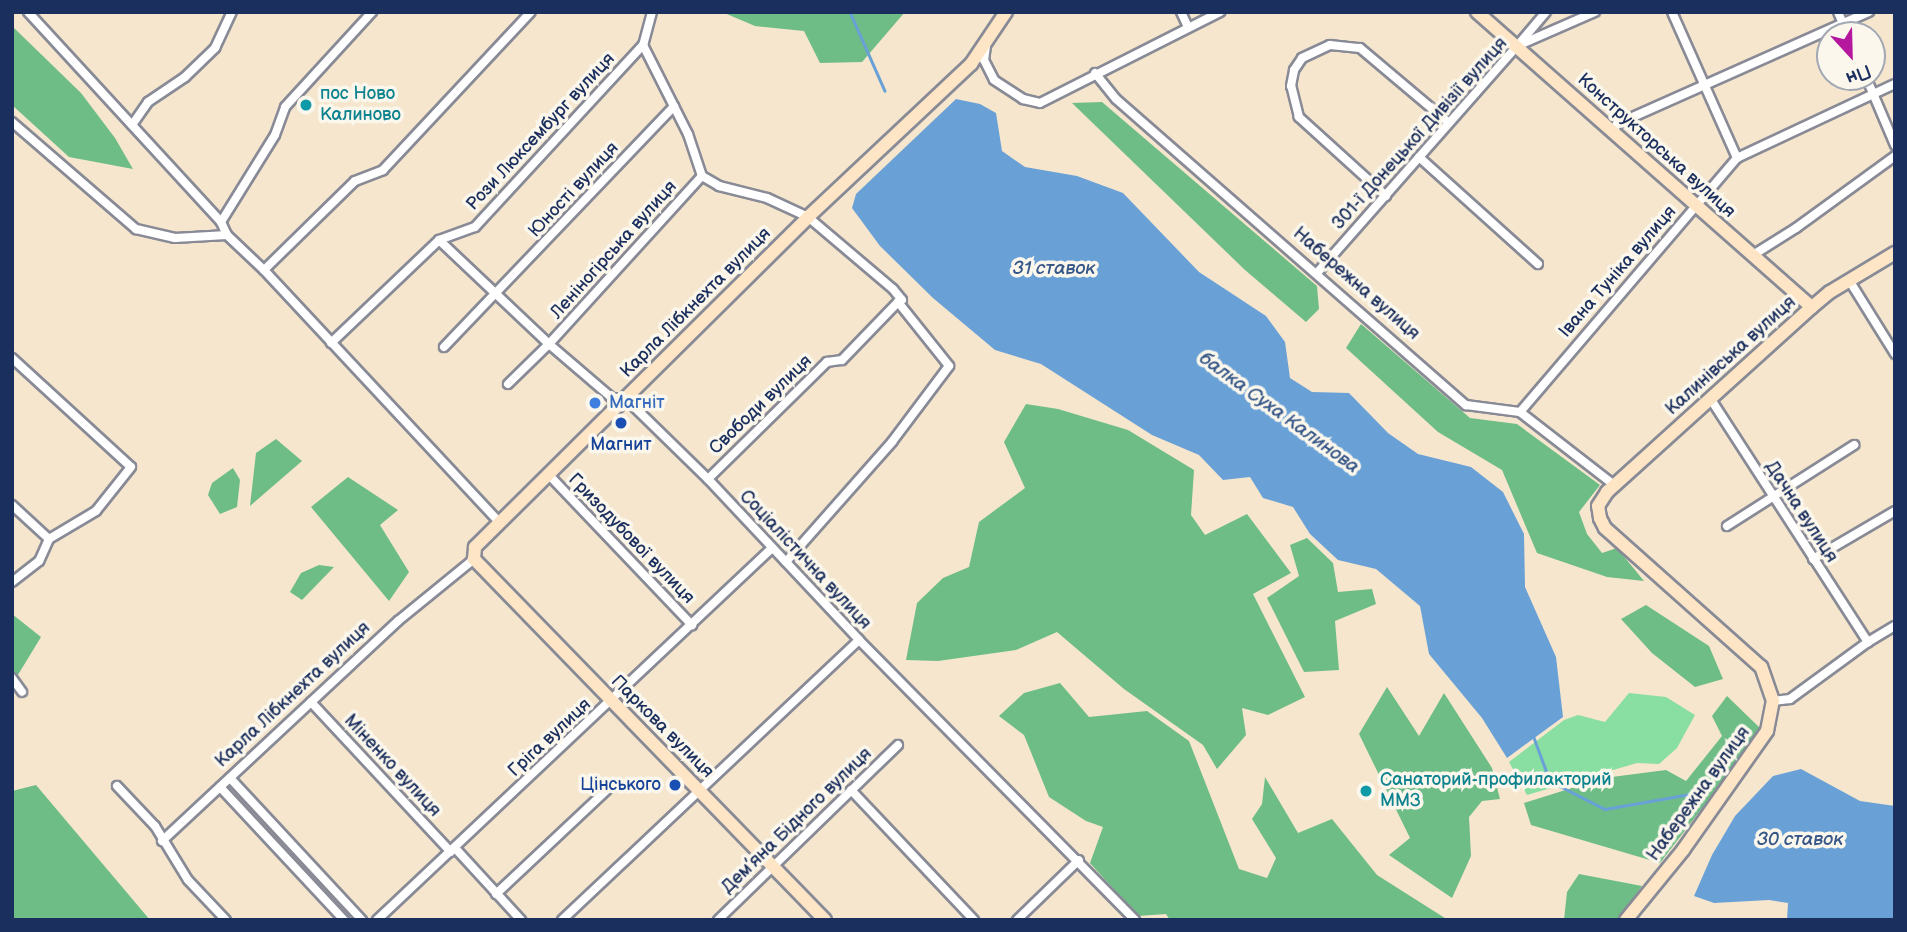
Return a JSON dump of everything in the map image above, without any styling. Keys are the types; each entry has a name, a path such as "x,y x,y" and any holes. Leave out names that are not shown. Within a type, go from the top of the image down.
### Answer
{"street":[{"path":"28,12 221,222 227,235 264,270 499,522"},
{"path":"132,125 148,102 185,77 215,48 232,12"},
{"path":"221,222 275,135 285,107 372,12"},
{"path":"264,270 355,181 383,170 531,12"},
{"path":"652,12 643,45 674,106 702,176 719,186 767,198 808,217 893,289 902,300 898,302 949,366 892,442 786,562"},
{"name":"Карла Лібкнехта вулиця","path":"162,841 398,621 474,559 475,547 499,522 808,217 971,64 1006,12"},
{"path":"1181,12 1188,27"},
{"path":"986,43 984,60 1001,87 1030,102 1048,101 1095,73 1220,12"},
{"name":"Конструкторська вулиця","path":"1477,12 1812,307"},
{"path":"1517,46 1546,12"},
{"name":"301-ї Донецької Дивізії вулиця","path":"1317,273 1517,46 1595,12"},
{"path":"1672,12 1737,158"},
{"path":"1850,21 1869,12"},
{"path":"1613,131 1617,124 1816,36"},
{"name":"Рози Люксембург вулиця","path":"331,343 439,240 475,227 643,45"},
{"path":"1386,196 1299,117 1290,86 1294,70 1302,58 1330,45 1360,48 1449,123"},
{"name":"Набережна вулиця","path":"1095,73 1115,99 1466,404 1520,412 1614,485"},
{"name":"Івана Туніка вулиця","path":"1520,412 1737,158 1895,84"},
{"path":"1873,91 1895,145"},
{"name":"Юності вулиця","path":"443,347 497,295 674,106"},
{"path":"12,122 136,229 174,238 227,235"},
{"path":"1753,255 1796,228 1895,156"},
{"path":"1419,158 1538,264"},
{"name":"Леніногірська вулиця","path":"508,384 549,344 702,176"},
{"name":"Соціалістична вулиця","path":"439,240 549,344 612,398 625,398 708,479 859,640 1079,860 1135,920"},
{"name":"Калинівська вулиця","path":"1773,701 1765,674 1755,661 1605,528 1598,512 1601,499 1812,307 1849,280 1895,253"},
{"path":"1849,280 1895,354"},
{"name":"Свободи вулиця","path":"708,479 827,362 842,360 898,302"},
{"path":"12,358 131,467 96,511 49,539 39,561 12,582"},
{"name":"Дачна вулиця","path":"1710,398 1868,642"},
{"path":"1727,526 1854,445"},
{"name":"Гризодубової вулиця","path":"548,474 692,625"},
{"path":"12,505 49,539"},
{"path":"1813,559 1895,511"},
{"name":"Гріга вулиця","path":"377,920 612,702 772,548"},
{"name":"Паркова вулиця","path":"474,559 825,920"},
{"path":"1773,701 1790,699 1868,642 1895,626"},
{"path":"562,920 859,640"},
{"path":"12,678 22,692"},
{"name":"Набережна вулиця","path":"1626,920 1683,850 1767,731 1773,701"},
{"name":"Міненко вулиця","path":"311,702 521,920"},
{"name":"Дем’яна Бідного вулиця","path":"718,920 898,745"},
{"path":"230,778 362,920"},
{"path":"117,786 155,826 188,880 226,920"},
{"path":"220,787 344,920"},
{"path":"496,894 609,788"},
{"path":"850,790 974,920"},
{"path":"1017,920 1079,860"}],"green space":[{"path":"722,12 905,12 862,62 820,63 804,31 755,26"},
{"path":"12,26 81,93 115,138 133,169 69,157 12,105"},
{"path":"1102,102 1317,286 1319,309 1306,322 1245,270 1072,103"},
{"path":"1361,324 1470,418 1517,424 1600,485 1579,512 1587,534 1602,553 1617,548 1644,581 1607,577 1537,553 1502,470 1438,432 1346,348"},
{"path":"1026,404 1058,409 1128,430 1194,470 1191,515 1205,535 1247,514 1291,573 1253,594 1305,697 1268,715 1242,708 1246,735 1217,769 1203,745 1124,689 1057,632 1016,650 938,661 906,660 917,603 943,578 969,567 979,522 1025,488 1004,442"},
{"path":"276,439 302,461 250,506 256,453"},
{"path":"233,468 240,480 237,507 220,514 208,495 212,483"},
{"path":"348,477 398,510 380,525 409,572 389,601 311,507"},
{"path":"1307,538 1333,563 1338,592 1372,589 1376,604 1335,621 1339,670 1304,672 1267,598 1299,576 1290,545"},
{"path":"319,565 334,567 302,600 290,592 301,573"},
{"path":"1646,605 1709,646 1723,679 1695,687 1652,653 1621,619"},
{"path":"12,614 41,637 13,683 12,682"},
{"path":"1060,683 1089,717 1147,711 1189,741 1239,869 1267,878 1276,858 1252,819 1262,804 1265,777 1298,833 1332,819 1377,875 1448,920 1170,920 1166,914 1138,916 1090,863 1103,827 1086,821 1049,797 1024,735 999,716 1024,693"},
{"path":"1387,687 1419,736 1444,693 1492,768 1500,799 1482,801 1469,817 1471,856 1452,898 1389,855 1410,838 1359,734"},
{"path":"1629,693 1666,697 1695,715 1677,748 1659,764 1637,763 1527,795 1509,762 1564,720 1578,715 1605,722"},
{"path":"1727,696 1762,730 1660,863 1531,825 1524,803 1604,778 1666,770 1686,781 1722,736 1712,716"},
{"path":"36,785 150,920 12,920 12,791"},
{"path":"1579,874 1642,886 1617,920 1564,920 1567,892"}],"water":[{"name":"31 ставок","path":"956,99 980,104 996,113 1002,151 1025,167 1077,176 1123,193 1199,272 1266,316 1285,342 1290,378 1312,392 1349,393 1388,433 1418,454 1471,467 1503,492 1524,534 1525,587 1556,657 1563,717 1507,758 1482,718 1429,654 1420,606 1376,569 1338,560 1310,534 1293,507 1263,498 1250,477 1223,480 1199,455 1152,435 1041,364 995,350 933,298 880,246 852,208 856,194"},
{"name":"30 ставок","path":"1801,769 1860,801 1895,806 1895,920 1787,920 1788,903 1769,900 1714,903 1694,896 1712,855 1735,816 1773,776"}],"waterway":[{"name":"балка Суха Калинова","path":"850,12 885,91"},
{"name":"балка Суха Калинова","path":"1533,735 1550,781 1605,809 1696,793"}],"place":[{"name":"пос Ново Калиново","path":"306,105"},
{"name":"Магніт","path":"595,403"},
{"name":"Магнит","path":"621,423"},
{"name":"Цінського","path":"675,785"},
{"name":"Санаторий-профилакторий ММЗ","path":"1366,791"}]}
